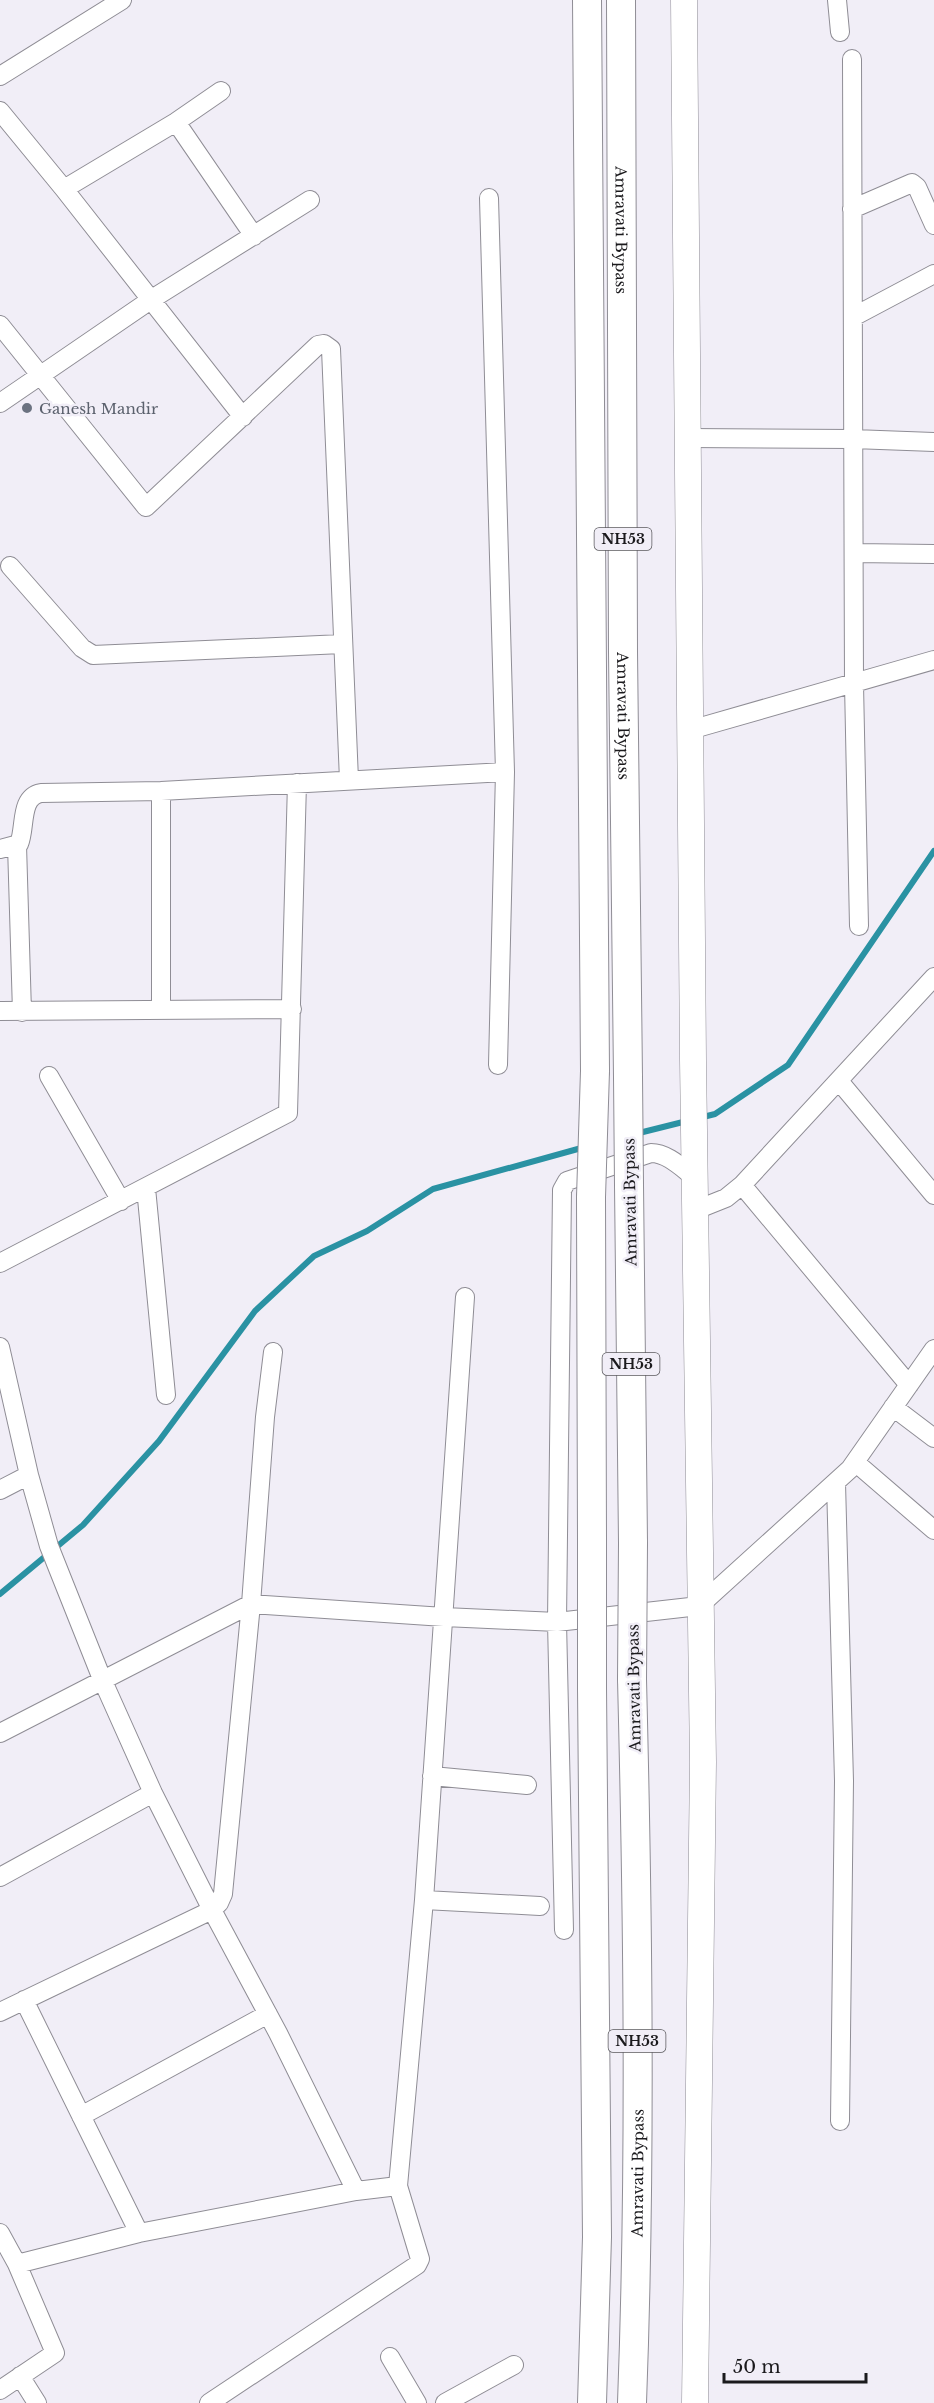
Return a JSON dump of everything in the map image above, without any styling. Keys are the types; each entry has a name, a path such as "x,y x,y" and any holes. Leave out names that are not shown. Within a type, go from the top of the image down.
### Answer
{"highway":[{"name":"Amravati Bypass","path":"587,0 595,1071 591,1197 592,1688 597,2237 592,2403"},
{"name":"Amravati Bypass","path":"621,0 624,652 633,1543 632,1679 637,1894 638,2222 632,2403"},
{"path":"592,654 624,652"}],"main road":[{"path":"684,0 693,1097 703,1762 694,2403"}],"street":[{"path":"0,76 122,0"},
{"path":"837,0 840,32"},
{"path":"852,59 854,684 859,926"},
{"path":"64,189 176,122 221,91"},
{"path":"0,111 152,299 243,417"},
{"path":"176,122 254,236"},
{"path":"852,209 912,183 917,186 934,225"},
{"path":"489,198 505,772 498,1065"},
{"path":"0,402 152,299 310,200"},
{"path":"853,317 934,274"},
{"path":"0,325 145,507 318,345 324,344 331,349 349,780"},
{"path":"688,438 934,442"},
{"path":"854,553 934,554"},
{"path":"3,564 82,648 93,655 342,644"},
{"path":"690,730 934,660"},
{"path":"22,1012 8,847 21,842 27,802 35,794 161,791 505,772"},
{"path":"0,1263 288,1113 297,783"},
{"path":"161,791 161,1010"},
{"path":"696,1210 726,1198 742,1185 931,986"},
{"path":"0,1011 292,1009"},
{"path":"50,1076 121,1201"},
{"path":"839,1081 934,1195"},
{"path":"564,1930 557,1622 562,1190 567,1181 651,1153 665,1156 694,1177"},
{"path":"742,1185 909,1385"},
{"path":"146,1188 166,1395"},
{"path":"209,2403 413,2270 420,2259 398,2186 424,1900 465,1297"},
{"path":"0,1347 29,1475 49,1546 102,1679 153,1793 268,2014 356,2191"},
{"path":"0,1733 251,1604 557,1622 699,1606 836,1483 855,1462 934,1349"},
{"path":"0,2012 212,1910 219,1903 223,1894 273,1352"},
{"path":"893,1407 934,1438"},
{"path":"855,1462 934,1530"},
{"path":"0,1490 29,1475"},
{"path":"836,1483 844,1781 840,2121"},
{"path":"432,1776 527,1785"},
{"path":"0,1877 153,1793"},
{"path":"424,1900 540,1906"},
{"path":"24,2000 138,2233"},
{"path":"81,2116 268,2014"},
{"path":"17,2264 138,2233 356,2191 398,2186"},
{"path":"0,2233 17,2264 55,2353 0,2390"},
{"path":"390,2357 417,2403"},
{"path":"445,2403 514,2365"},
{"path":"20,2376 38,2403"}],"waterway":[{"path":"699,1118 715,1114 788,1065 934,851"},
{"path":"635,1134 687,1121"},
{"path":"0,1594 83,1525 159,1441 255,1311 314,1256 367,1231 433,1189 585,1147"}],"place":[{"name":"Ganesh Mandir","path":"27,408"}]}
